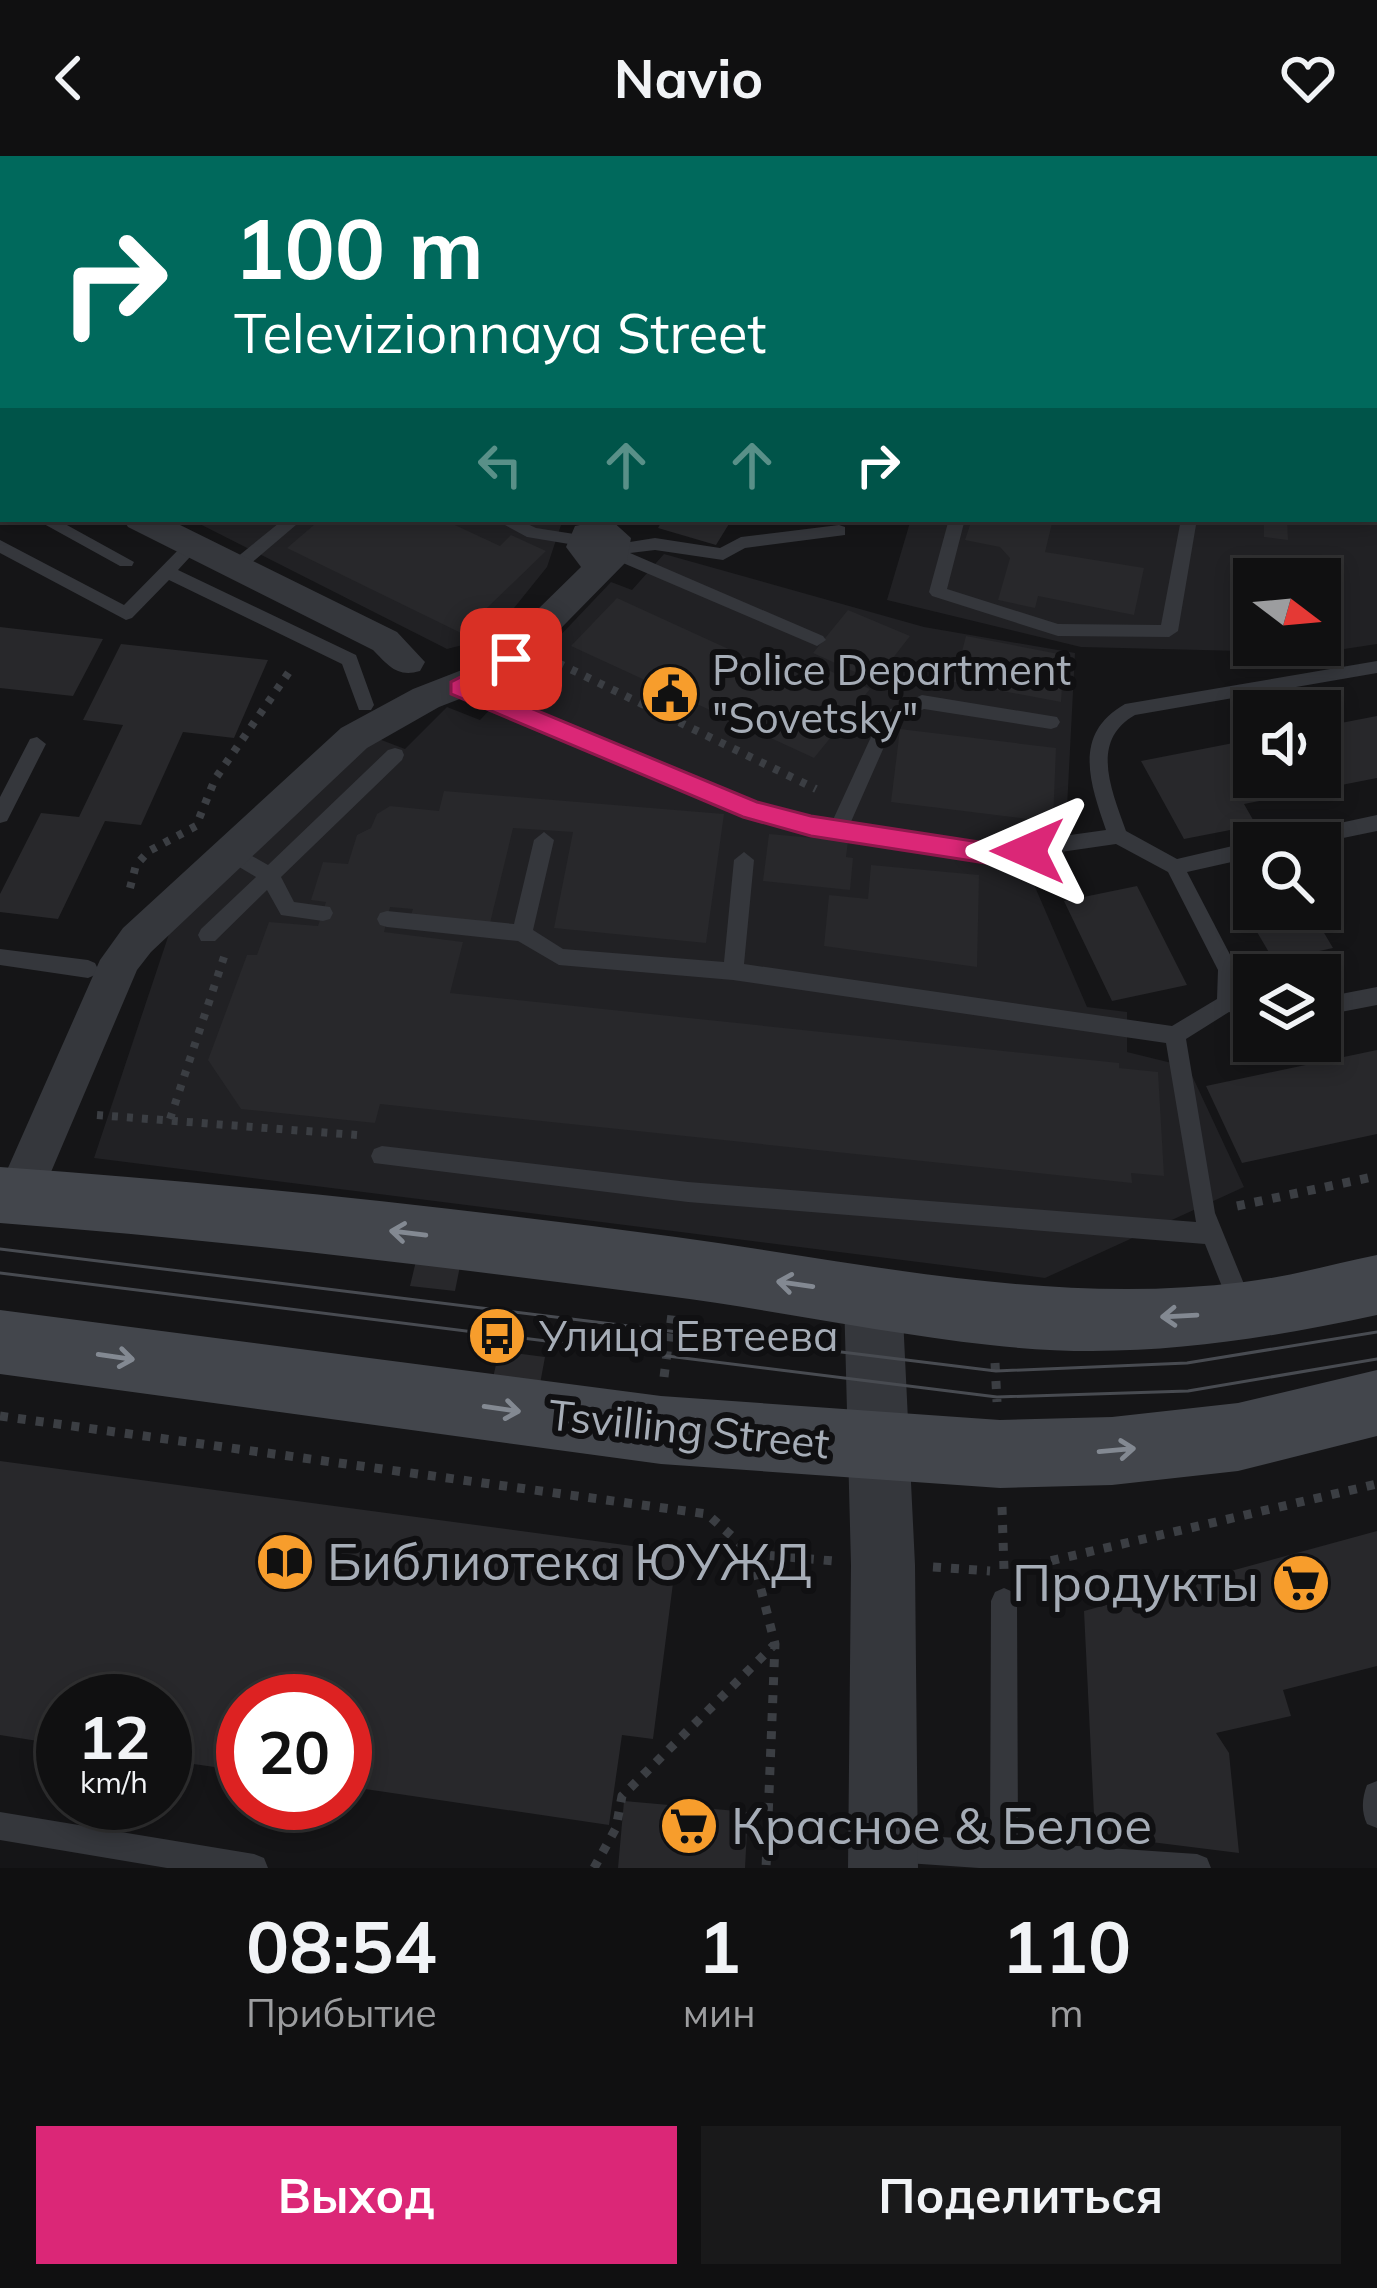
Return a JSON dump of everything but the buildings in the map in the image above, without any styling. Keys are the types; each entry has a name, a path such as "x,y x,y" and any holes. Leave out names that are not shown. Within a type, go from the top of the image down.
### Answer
{"main road":[{"path":"6,1186 676,1267 993,1316 1115,1320 1244,1312 1377,1286"},
{"name":"Tsvilling Street","path":"0,1342 662,1430 1000,1454 1112,1451 1238,1437 1377,1403"}],"street":[{"path":"146,522 385,641 419,685"},
{"path":"6,1186 88,969 111,939 419,685 498,670 527,644 600,538"},
{"path":"6,1186 122,960 354,738 419,685 501,647 568,581 600,538"},
{"path":"873,1296 875,1448 883,1564 883,1858"}],"lane":[{"path":"49,522 126,562"},
{"path":"237,566 291,522"},
{"path":"509,522 533,533 722,554 741,544 839,531"},
{"path":"741,544 754,522"},
{"path":"956,522 938,592 1058,630 1169,631 1188,522"},
{"path":"600,538 817,640"},
{"path":"0,546 126,614 193,545"},
{"path":"166,572 350,660 752,810 837,831 992,854 1118,836 1175,867 1228,970 1227,1003"},
{"path":"1118,836 1102,787 1098,753 1113,716 1377,667"},
{"path":"837,831 888,718 922,702 1051,722"},
{"path":"0,816 37,744"},
{"path":"208,935 395,754"},
{"path":"1341,831 1377,823"},
{"path":"522,933 544,840"},
{"path":"231,853 269,874 288,909 323,913"},
{"path":"1175,867 1233,855"},
{"path":"733,971 744,860"},
{"path":"387,919 522,933 559,957 733,971 1175,1035 1227,1003 1233,1005"},
{"path":"0,957 88,969"},
{"path":"1341,1003 1377,996"},
{"path":"1175,1035 1211,1234 1244,1312"},
{"path":"382,1156 688,1192 1211,1234"},
{"path":"1004,1601 1004,1856"},
{"path":"1377,1795 1377,1814"},
{"path":"0,1826 254,1868"},
{"path":"883,1858 1004,1856 1197,1868"}],"path":[{"path":"527,644 816,789"},
{"path":"654,1504 676,1267"},
{"path":"993,1316 1004,1571"},
{"path":"0,1416 707,1514 752,1555 775,1644 766,1868"},
{"path":"752,1555 1004,1571 1377,1484"},
{"path":"594,1868 616,1828 622,1796 775,1644"}],"shaded area":[{"path":"196,522 562,522 547,567 490,638 447,649"},
{"path":"910,522 1377,522 1377,644 1341,649 1341,558 1233,558 1233,651 1081,647 887,600"},
{"path":"664,554 924,627 1075,653 1064,866 1029,873 1087,1007 1127,1012 1127,1052 1188,1067 1244,1187 1045,1278 94,1158 173,922 371,736 405,749 447,707 480,720 611,582 632,590"}],"tram line":[{"path":"0,1249 996,1371 1187,1363 1377,1332"},
{"path":"0,1273 997,1397 1188,1391 1377,1359"}],"place":[{"name":"Police Department \"Sovetsky\"","path":"670,694"},
{"name":"Улица Евтеева","path":"497,1336"},
{"name":"Библиотека ЮУЖД","path":"285,1562"},
{"name":"Продукты","path":"1301,1583"},
{"name":"Красное & Белое","path":"689,1826"}],"route":[{"path":"511,659 481,680 459,688 752,810 811,826 992,854 1028,851"}]}
